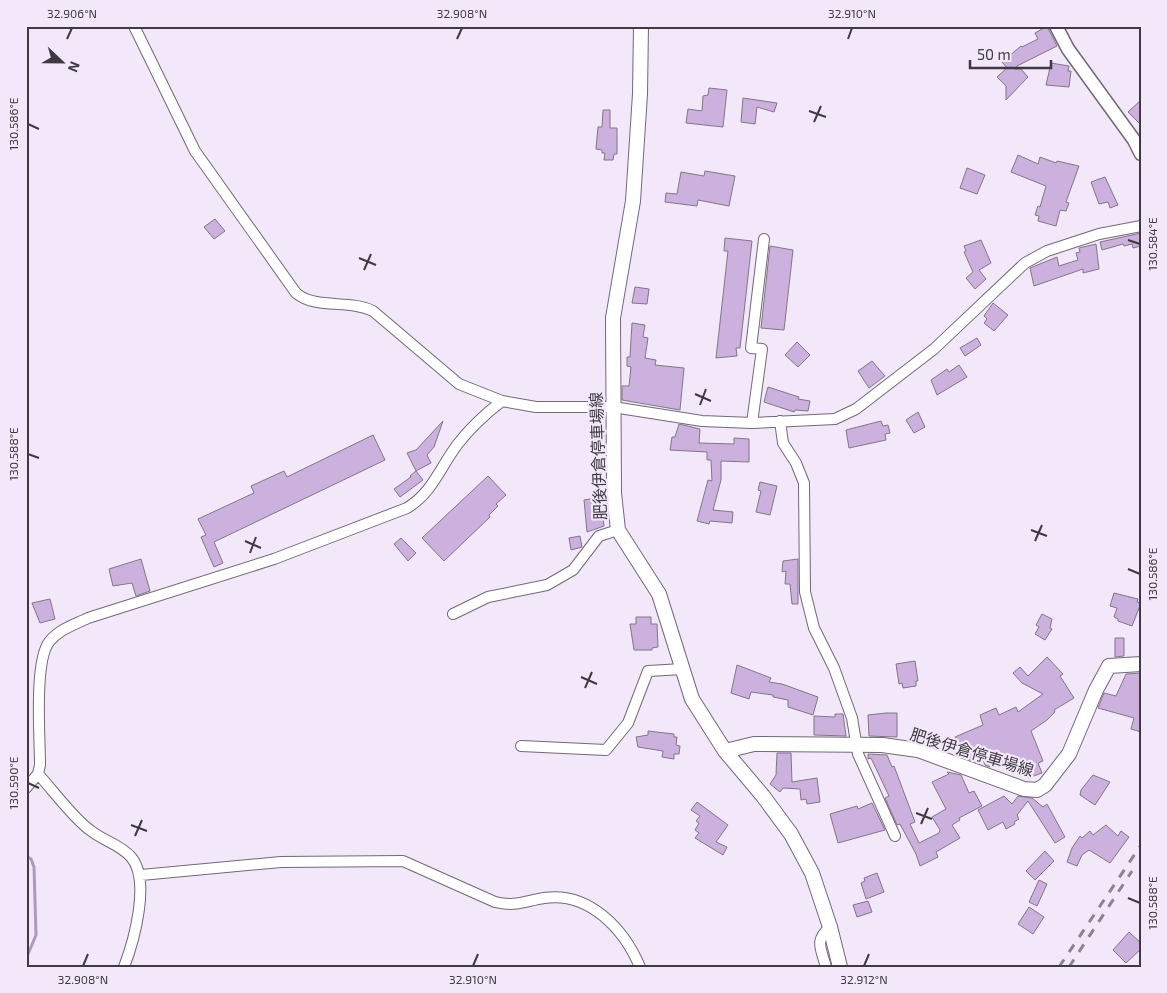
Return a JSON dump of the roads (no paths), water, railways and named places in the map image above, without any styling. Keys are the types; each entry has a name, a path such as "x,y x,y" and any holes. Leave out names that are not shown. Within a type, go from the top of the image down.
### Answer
{"main road":[{"name":"肥後伊倉停車場線","path":"641,26 640,94 633,201 613,318 614,493 618,530 659,594 692,699 725,752 754,744 882,744 918,750 1024,789 1037,790 1045,785 1069,754 1096,690 1109,666 1141,664"},
{"path":"725,752 763,796 791,834 812,873 830,927 840,967"}],"street":[{"path":"134,26 195,151 296,293 305,300 363,306 373,311 459,384 502,402 536,407 613,407 702,421 752,423 835,418 856,409 934,349 1025,262 1047,251 1099,234 1141,226"},
{"path":"1056,26 1068,49 1134,140 1141,154"},
{"path":"752,423 762,349 751,348 764,239"},
{"path":"26,788 38,774 40,765 40,666 48,644 60,631 88,618 274,559 407,508 424,497 457,445 479,419 502,402"},
{"path":"780,421 783,443 796,463 804,483 805,592 814,628 834,668 852,718 854,745 895,836"},
{"path":"453,614 488,597 547,585 573,570 599,536 618,530"},
{"path":"521,746 606,750 628,723 648,671 683,669"},
{"path":"38,774 89,830 121,847 131,856 141,875 134,940 124,967"},
{"path":"141,875 282,862 403,861 510,906 545,898 564,898 585,904 602,913 624,936 640,967"},
{"path":"826,967 819,941 821,935 830,927"}],"waterway":[{"path":"26,856 31,859 34,867 36,935 26,959"}],"railway":[{"path":"1059,967 1141,845"},
{"path":"1069,967 1132,871"}]}
